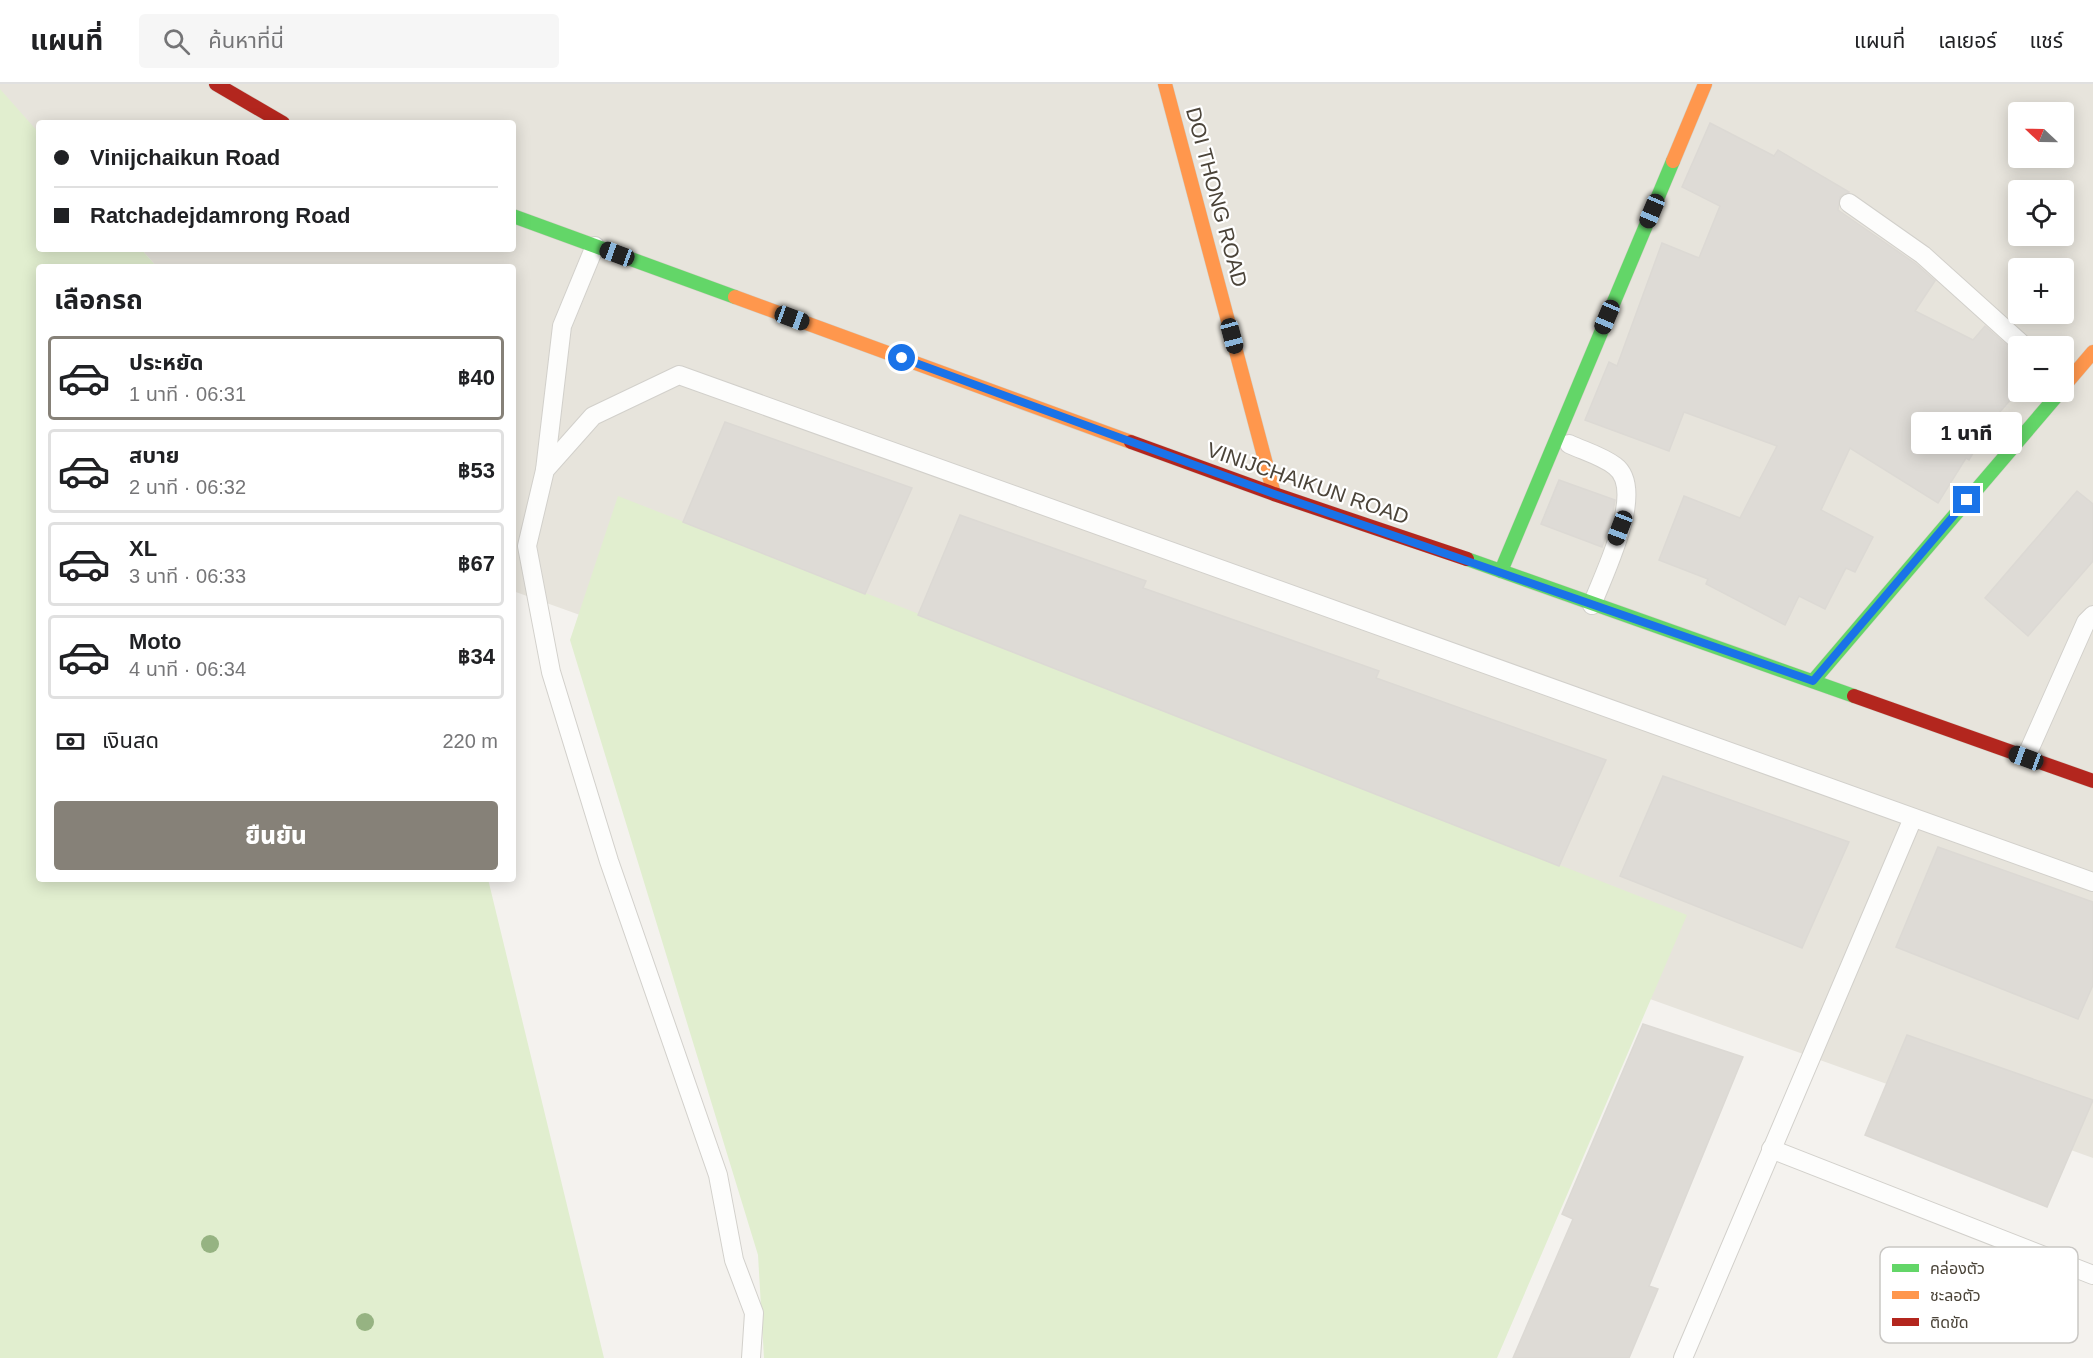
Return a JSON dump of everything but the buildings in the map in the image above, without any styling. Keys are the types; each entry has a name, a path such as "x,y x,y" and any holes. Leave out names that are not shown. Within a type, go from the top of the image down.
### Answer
{"street":[{"path":"216,84 278,120"},
{"name":"DOI THONG ROAD","path":"1165,84 1274,494"},
{"path":"1501,571 1705,84"},
{"name":"VINIJCHAIKUN ROAD","path":"516,217 1274,494 1501,571 2093,781"},
{"path":"2074,374 2093,352"},
{"path":"1813,681 2049,402"}],"lane":[{"path":"1849,202 1923,255 2013,336"},
{"path":"595,246 562,326 545,470 527,546 551,672 609,861 718,1175 734,1260 754,1313 750,1358"},
{"path":"545,470 593,416 679,375 2093,882"},
{"path":"1569,444 1617,467 1627,483 1626,508 1592,605"},
{"path":"2026,758 2086,622 2093,615"},
{"path":"1683,1358 1913,818"},
{"path":"1771,1149 2021,1247"},
{"path":"2078,1269 2093,1275"}],"shaded area":[{"path":"0,84 2093,84 2093,1158 516,592 516,264 154,264 144,252 516,252 516,120 36,120 36,131 0,90"}],"green space":[{"path":"0,89 36,130 36,252 144,252 154,264 36,264 36,882 489,882 604,1358 0,1358"},
{"path":"618,496 1687,915 1497,1358 764,1358 758,1255 570,640"}],"traffic: fast":[{"path":"1501,571 1673,161"},
{"path":"516,217 735,297"},
{"path":"1813,681 2051,402"},
{"path":"1467,559 1854,696"}],"traffic: slow":[{"path":"1165,84 1274,494"},
{"path":"1673,161 1705,84"},
{"path":"735,297 1131,442"},
{"path":"2074,374 2093,352"}],"traffic: jam":[{"path":"216,84 278,120"},
{"path":"1131,442 1274,494 1467,559"},
{"path":"1854,696 2093,781"}],"route":[{"path":"902,358 1274,494 1813,681 1967,500"}]}
